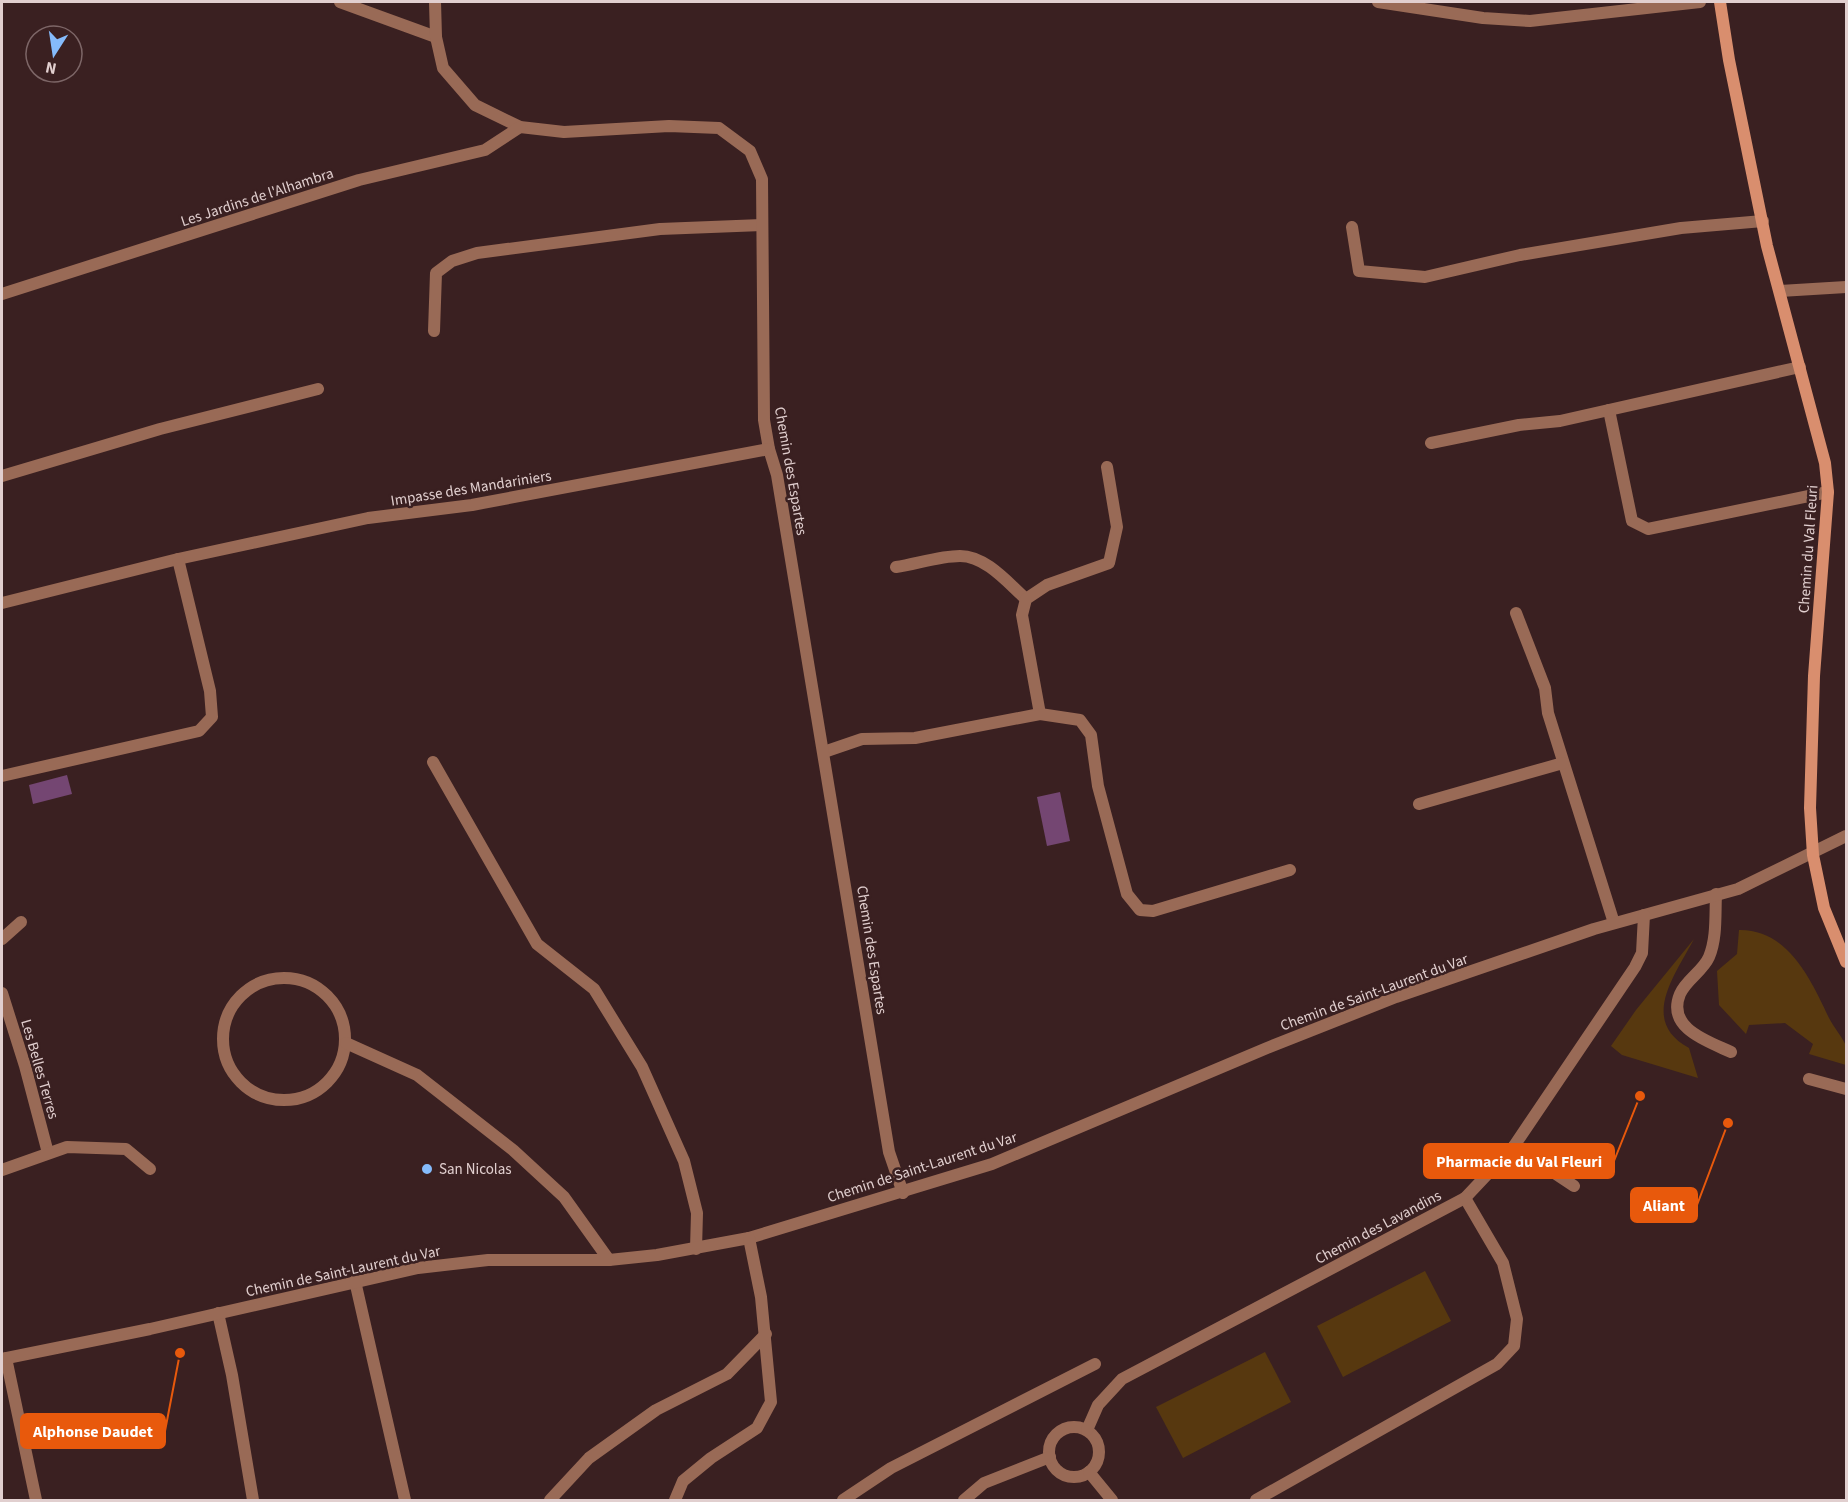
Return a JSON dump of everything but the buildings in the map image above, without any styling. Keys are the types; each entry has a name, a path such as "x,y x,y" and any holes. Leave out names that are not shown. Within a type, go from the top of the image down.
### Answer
{"street":[{"path":"340,2 436,37"},
{"name":"Chemin des Espartes","path":"435,2 436,37 443,68 475,105 520,127 564,132 669,126 719,128 750,152 762,179 764,420 769,449 777,475 889,1152 903,1193"},
{"path":"1378,2 1483,18 1530,21 1700,2"},
{"name":"Chemin du Val Fleuri","path":"1720,2 1729,60 1763,221 1821,443 1828,492 1812,721 1810,808 1813,855 1824,908 1846,962"},
{"name":"Les Jardins de l'Alhambra","path":"2,294 359,180 485,150 520,127"},
{"path":"1352,227 1359,271 1425,277 1520,255 1681,228 1763,221"},
{"path":"434,331 436,273 452,261 477,253 660,230 762,225"},
{"path":"1780,291 1846,287"},
{"path":"1431,442 1609,410 1800,367"},
{"path":"2,476 159,429 318,389"},
{"path":"1609,410 1632,521 1648,529 1828,492"},
{"name":"Impasse des Mandariniers","path":"2,603 178,559 368,518 472,505 769,449"},
{"path":"1040,714 1022,615 1026,599 1047,585 1108,562 1117,527 1107,467"},
{"path":"896,567 960,556 976,559 993,570 1026,599"},
{"path":"2,776 199,731 212,717 210,691 178,559"},
{"path":"1516,613 1545,688 1548,713 1614,923"},
{"path":"824,752 861,739 915,738 1040,714 1080,720 1091,735 1098,786 1127,894 1140,910 1153,911 1290,870"},
{"path":"433,762 537,944 594,989 642,1067 684,1161 697,1213 696,1249"},
{"path":"1419,804 1563,763"},
{"name":"Chemin de Saint-Laurent du Var","path":"4,1359 418,1268 488,1260 609,1260 696,1249 749,1238 903,1193 992,1164 1267,1048 1396,997 1614,923 1738,890 1813,855 1846,836"},
{"path":"1716,894 1714,940 1708,960 1680,994 1678,1014 1685,1028 1731,1052"},
{"name":"Chemin des Lavandins","path":"1088,1430 1098,1405 1122,1379 1465,1198 1514,1146 1635,967 1642,954 1644,915"},
{"path":"2,939 21,922"},
{"path":"278,978 300,979 319,988 334,1003 343,1022 346,1043 342,1062 324,1086 317,1092 298,1099 279,1101 259,1096 242,1086 230,1070 223,1052 222,1032 228,1012 241,995 258,983 278,978"},
{"name":"Les Belles Terres","path":"2,993 25,1066 48,1153"},
{"path":"346,1043 417,1075 513,1150 564,1197 609,1260"},
{"path":"1809,1079 1846,1089"},
{"path":"1514,1146 1574,1186"},
{"path":"2,1170 67,1147 126,1149 150,1169"},
{"path":"1256,1500 1497,1364 1514,1346 1517,1319 1503,1263 1465,1198"},
{"path":"675,1500 683,1481 711,1458 757,1428 771,1402 766,1334 749,1238"},
{"path":"355,1281 405,1500"},
{"path":"218,1313 232,1375 253,1500"},
{"path":"550,1500 589,1458 656,1410 727,1374 766,1334"},
{"path":"4,1359 36,1500"},
{"path":"843,1500 891,1468 1095,1364"},
{"path":"1072,1427 1088,1430 1094,1436 1099,1451 1098,1458 1089,1472 1074,1476 1066,1475 1053,1465 1050,1448 1057,1434 1072,1427"},
{"path":"963,1500 984,1483 1050,1457"},
{"path":"1089,1472 1112,1500"}],"shaded area":[{"path":"67,775 72,794 33,804 29,785"},
{"path":"1060,792 1070,841 1047,846 1037,797"},
{"path":"1739,930 1756,932 1771,938 1796,959 1845,1043 1846,1065 1809,1054 1813,1044 1785,1023 1749,1025 1746,1034 1719,1005 1717,971 1737,954"},
{"path":"1694,939 1671,982 1664,1011 1666,1025 1674,1037 1689,1048 1698,1078 1622,1055 1611,1046 1636,1010"},
{"path":"1425,1271 1451,1321 1343,1377 1317,1326"},
{"path":"1265,1352 1291,1402 1183,1458 1156,1407"}],"place":[{"name":"Pharmacie du Val Fleuri","path":"1640,1096"},
{"name":"Aliant","path":"1728,1123"},
{"name":"San Nicolas","path":"427,1169"},
{"name":"Alphonse Daudet","path":"180,1353"}]}
